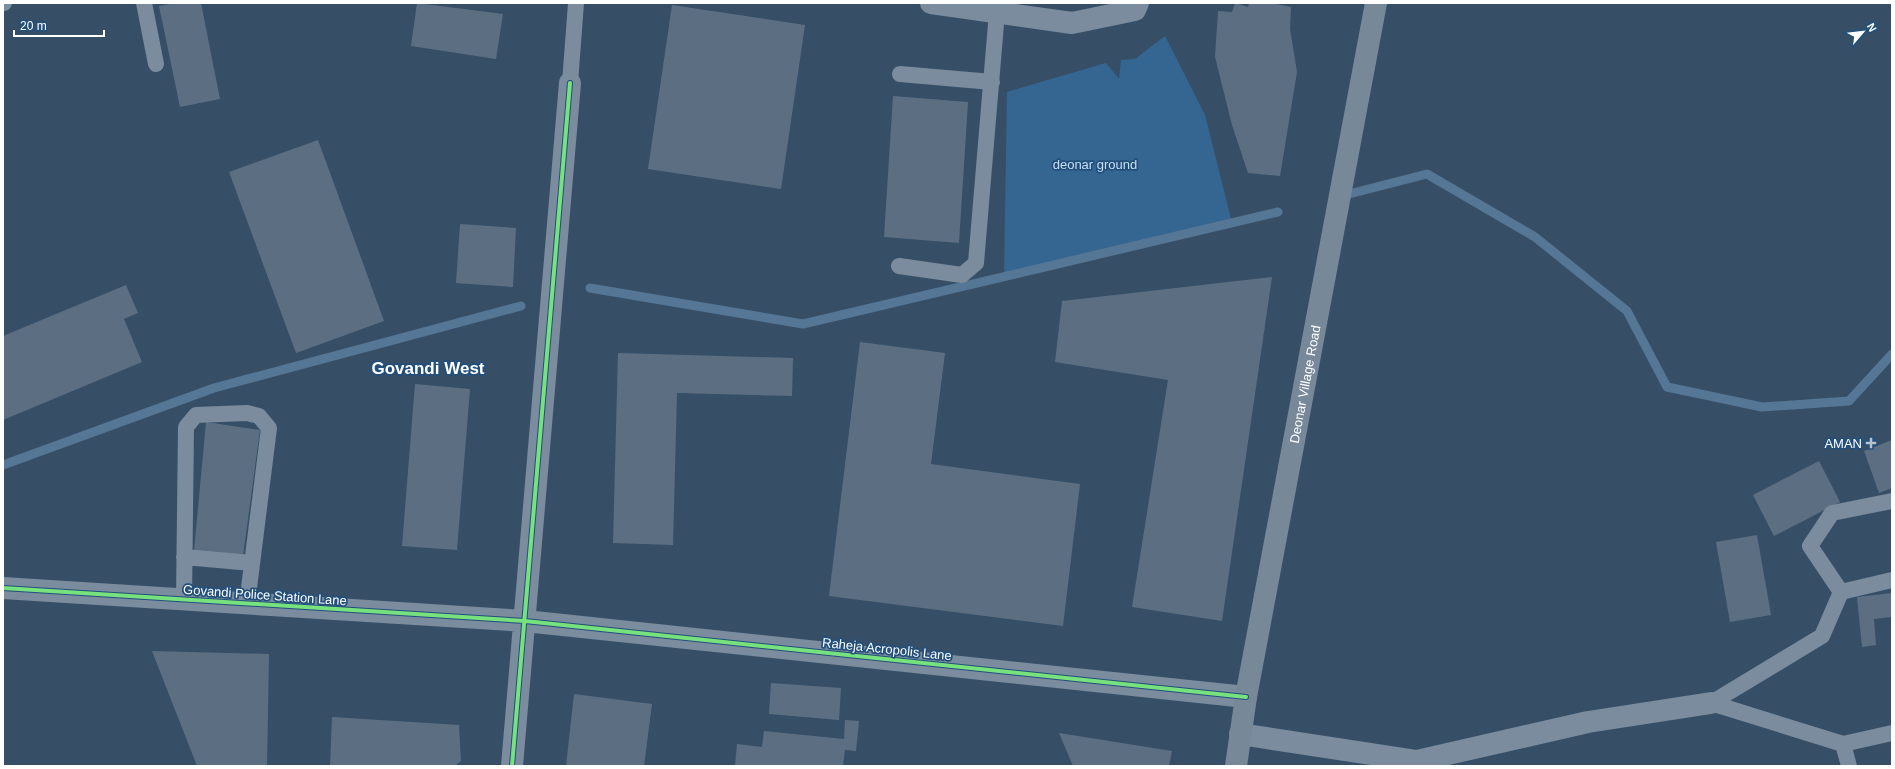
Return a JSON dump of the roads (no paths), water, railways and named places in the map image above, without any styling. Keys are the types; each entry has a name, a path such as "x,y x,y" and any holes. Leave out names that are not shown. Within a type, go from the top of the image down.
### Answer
{"main road":[{"name":"Deonar Village Road","path":"1236,766 1246,697 1376,3"}],"street":[{"path":"931,3 1072,23 1135,10 1138,3"},
{"path":"512,766 570,83"},
{"name":"Govandi Police Station Lane","path":"3,588 525,621"},
{"name":"Raheja Acropolis Lane","path":"525,621 1246,697"},
{"path":"1240,734 1417,761 1588,722 1711,703"}],"lane":[{"path":"144,3 156,64"},
{"path":"570,83 576,3"},
{"path":"899,266 962,274 976,262 998,12"},
{"path":"900,74 992,82"},
{"path":"184,600 186,427 196,415 247,413 259,416 269,428 247,604"},
{"path":"1841,592 1810,546 1832,513 1892,501"},
{"path":"184,557 252,563"},
{"path":"1841,592 1892,580"},
{"path":"1711,703 1822,636 1841,592"},
{"path":"1711,703 1843,744 1892,733"},
{"path":"1843,744 1849,766"}],"waterway":[{"path":"1349,194 1427,174 1535,237 1627,311 1667,387 1762,407 1849,401 1892,354"},
{"path":"590,288 803,324 1278,212"},
{"path":"3,465 214,388 521,306"}],"place":[{"name":"AMAN","path":"1871,443"}],"district":[{"name":"Govandi West","path":"428,368"}],"park label":[{"name":"deonar ground","path":"1095,164"}]}
